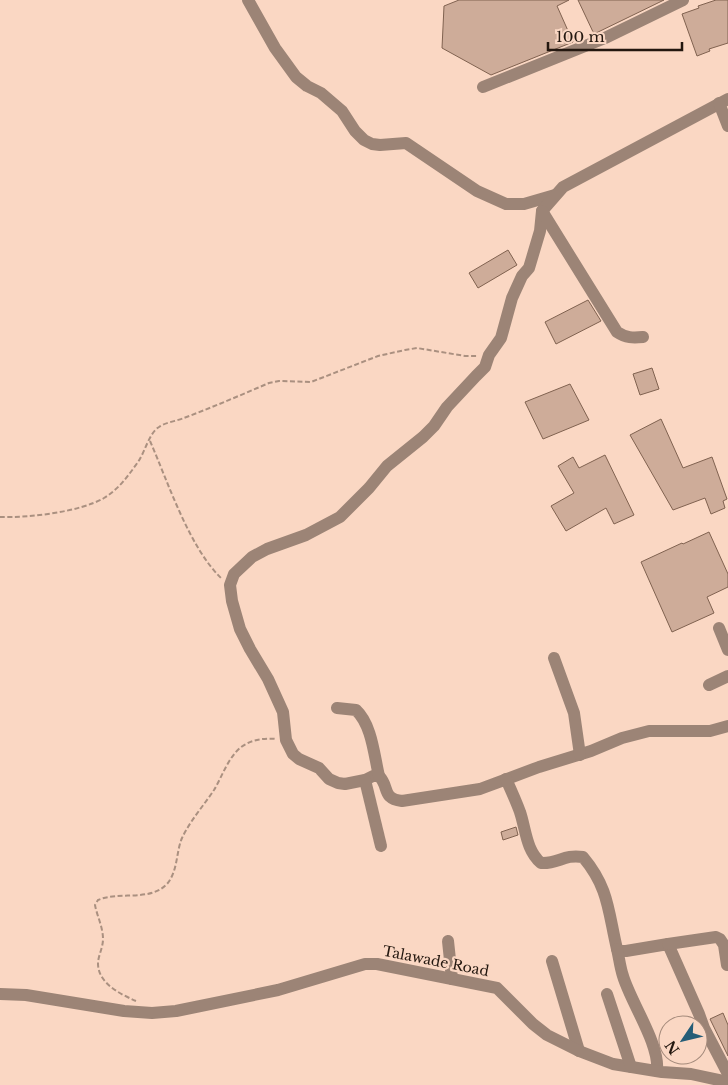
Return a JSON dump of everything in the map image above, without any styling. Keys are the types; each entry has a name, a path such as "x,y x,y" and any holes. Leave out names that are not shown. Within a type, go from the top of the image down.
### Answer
{"street":[{"path":"248,0 276,48 296,77 307,86 321,93 342,111 355,131 364,140 380,145 406,143 477,191 506,204 524,204 555,195"},
{"path":"483,87 605,38 683,0"},
{"path":"379,776 345,784 338,783 329,780 319,768 299,759 288,746 283,712 268,679 240,629 232,601 230,585 234,574 252,557 267,549 306,535 340,517 369,488 387,466 434,426 452,402 484,366 501,338 512,298 522,276 529,268 533,256 540,231 542,211 563,187 723,101 728,126"},
{"path":"542,211 618,332 630,338 643,337"},
{"path":"719,628 728,650"},
{"path":"554,658 574,713 580,755"},
{"path":"709,685 728,676"},
{"path":"337,708 356,710 363,718 369,732 379,776 383,779 387,794 393,800 402,801 480,789 649,730 710,731 728,726"},
{"path":"506,779 520,812 528,844 534,857 541,864 552,864 571,855 583,857 593,869 607,898 623,976 653,1047 658,1063 657,1071"},
{"path":"365,780 381,846"},
{"path":"617,948 621,951 626,951 716,938 720,939 724,945 727,965"},
{"path":"448,941 452,978"},
{"path":"668,944 704,1028 728,1074"},
{"path":"552,961 579,1051"},
{"name":"Talawade Road","path":"0,994 26,995 124,1011 152,1013 176,1011 278,990 364,964 377,964 497,988 533,1024 547,1035 579,1051 613,1064 728,1082"},
{"path":"607,994 630,1067"},
{"path":"670,1085 680,1073"}],"path":[{"path":"0,517 30,517 74,508 104,498 123,482 141,458 159,427 176,422 269,383 279,381 311,382 378,356 405,350 417,348 464,356 479,356 495,345"},
{"path":"150,441 186,524 201,553 219,576 230,585"},
{"path":"137,1002 116,992 102,978 99,972 98,962 103,941 95,905 98,900 106,896 148,894 160,890 168,883 174,871 182,838 238,750 246,744 258,740 272,738 286,740"}],"building":[{"path":"459,0 569,0 557,6 573,42 491,75 442,48 444,6"},
{"path":"578,0 664,0 594,34"},
{"path":"716,0 728,0 728,43 709,49 710,51 697,56 682,14"},
{"path":"508,250 517,265 478,288 469,273"},
{"path":"588,300 601,321 556,344 545,322"},
{"path":"652,368 659,389 640,395 633,374"},
{"path":"570,384 589,420 543,439 525,402"},
{"path":"661,419 683,468 712,457 727,499 723,501 725,508 711,514 705,498 673,510 630,435"},
{"path":"605,455 634,515 614,524 606,508 566,531 551,506 574,493 558,466 573,457 579,468"},
{"path":"709,532 728,574 728,587 707,597 714,613 672,632 641,562"},
{"path":"516,827 518,835 503,840 501,832"},
{"path":"723,1013 728,1025 728,1056 710,1019"}]}
